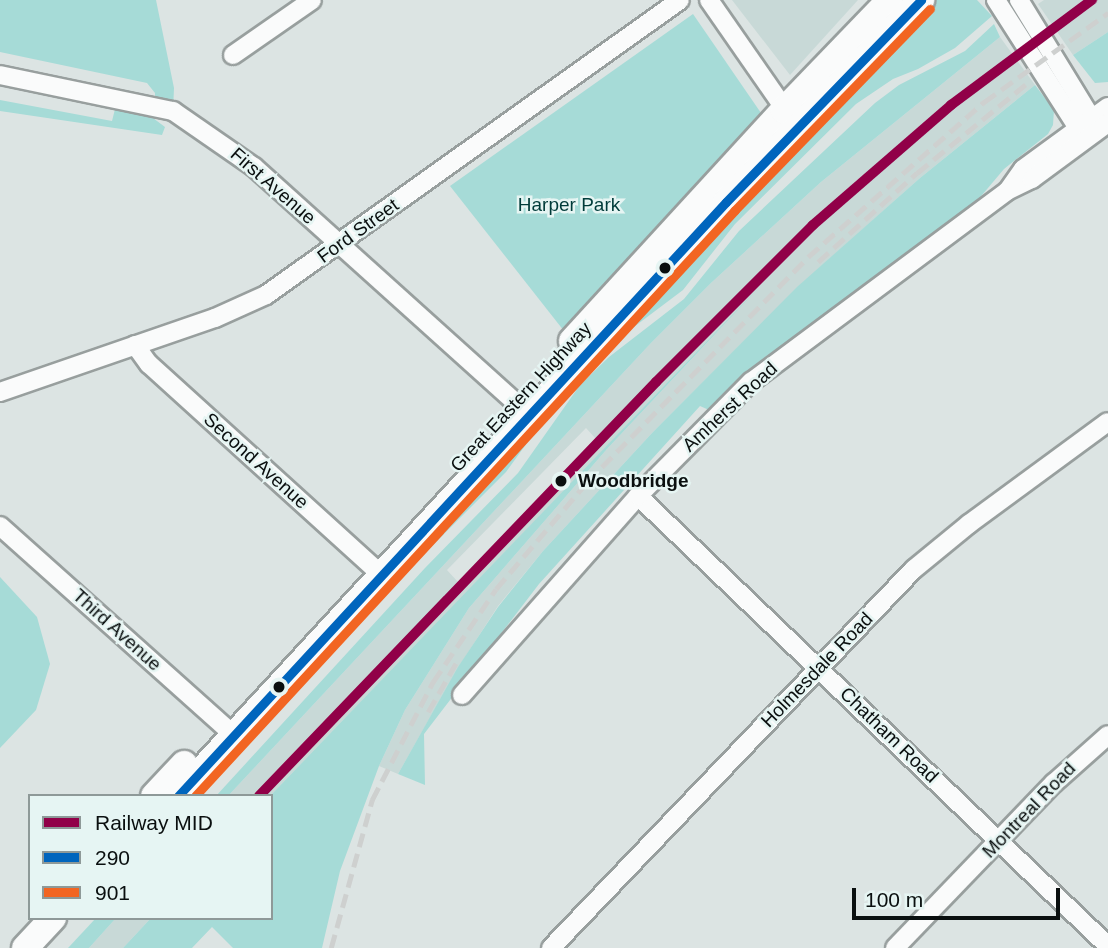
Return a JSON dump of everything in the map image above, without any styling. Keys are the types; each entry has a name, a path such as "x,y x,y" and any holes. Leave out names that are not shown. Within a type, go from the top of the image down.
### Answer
{"highway":[{"name":"Great Eastern Highway","path":"179,794 228,729 792,119 890,0"},
{"name":"Great Eastern Highway","path":"792,119 921,0"},
{"name":"Great Eastern Highway","path":"156,794 228,729"},
{"path":"25,948 50,920"}],"street":[{"path":"233,55 312,0"},
{"name":"Ford Street","path":"0,392 215,318 286,283 680,0"},
{"path":"709,0 792,119"},
{"path":"982,0 999,18 1010,22"},
{"path":"996,0 1051,87 1092,128"},
{"path":"1018,0 1064,73 1092,128"},
{"path":"1064,73 1085,95 1108,99"},
{"name":"First Avenue","path":"0,75 173,111 235,152 340,244 442,340 523,409"},
{"path":"1023,169 1048,146 1059,125 1051,87"},
{"name":"Amherst Road","path":"462,695 638,496 751,382 1007,191 1032,178 1092,128 1108,107"},
{"name":"Amherst Road","path":"1007,191 1023,169 1092,128"},
{"name":"Second Avenue","path":"135,345 149,364 374,568"},
{"name":"Holmesdale Road","path":"551,948 937,548 1108,422"},
{"name":"Chatham Road","path":"638,496 1108,946"},
{"name":"Third Avenue","path":"0,526 228,729"},
{"name":"Montreal Road","path":"895,948 1079,759 1108,735"}],"shaded area":[{"path":"732,0 858,0 790,75"},
{"path":"1044,0 1108,0 1108,32 1073,55 1038,4"},
{"path":"1000,37 1035,85 920,178 798,287 652,433 543,551 498,606 458,668 398,774 379,766 405,710 469,608 607,449 734,314 272,794 230,794 651,343 711,283 821,182","holes":["586,428 596,439 458,582 447,570"]},
{"path":"114,920 149,920 123,948 89,948"}],"green space":[{"path":"0,0 156,0 174,88 173,111 155,105 155,93 147,83 0,52"},
{"path":"936,0 977,0 992,16 955,48 918,69 893,79 856,104 735,224 683,290 602,351 561,396 506,472 429,549 203,794 187,794 616,330 687,262 728,210 802,137 907,23"},
{"name":"Harper Park","path":"693,14 761,113 564,331 450,186"},
{"path":"994,24 1000,37 821,182 711,283 651,343 230,794 218,794 425,568 518,473 580,385 609,357 684,299 739,231 875,103 899,85 965,51"},
{"path":"1108,32 1108,82 1095,83 1073,55"},
{"path":"1035,85 1054,110 1053,125 1048,134 1004,169 977,201 930,240 748,372 709,410 700,406 539,584 424,734 425,785 398,774 458,667 498,607 543,551 652,433 797,287 920,178"},
{"path":"0,100 112,121 115,109 153,118 165,127 162,135 0,111"},
{"path":"764,282 607,449 469,608 405,710 379,766 340,871 322,948 233,948 212,927 192,948 123,948 149,920 273,920 272,794"},
{"path":"0,577 37,617 50,664 36,710 0,748"},
{"path":"94,920 114,920 89,948 68,948"}],"railway":[{"path":"331,948 372,800 433,682 496,589 587,482 808,257 984,102 1108,13"},
{"path":"818,262 917,173 1031,80"},
{"path":"428,712 456,663"}],"rail line":[{"name":"MID","path":"261,794 656,382 813,225 951,105 1092,0"}],"transit line":[{"name":"290","path":"180,794 726,202 921,0"},
{"name":"901","path":"197,794 735,210 930,9"}],"place":[{"name":"Woodbridge","path":"561,481"}]}
